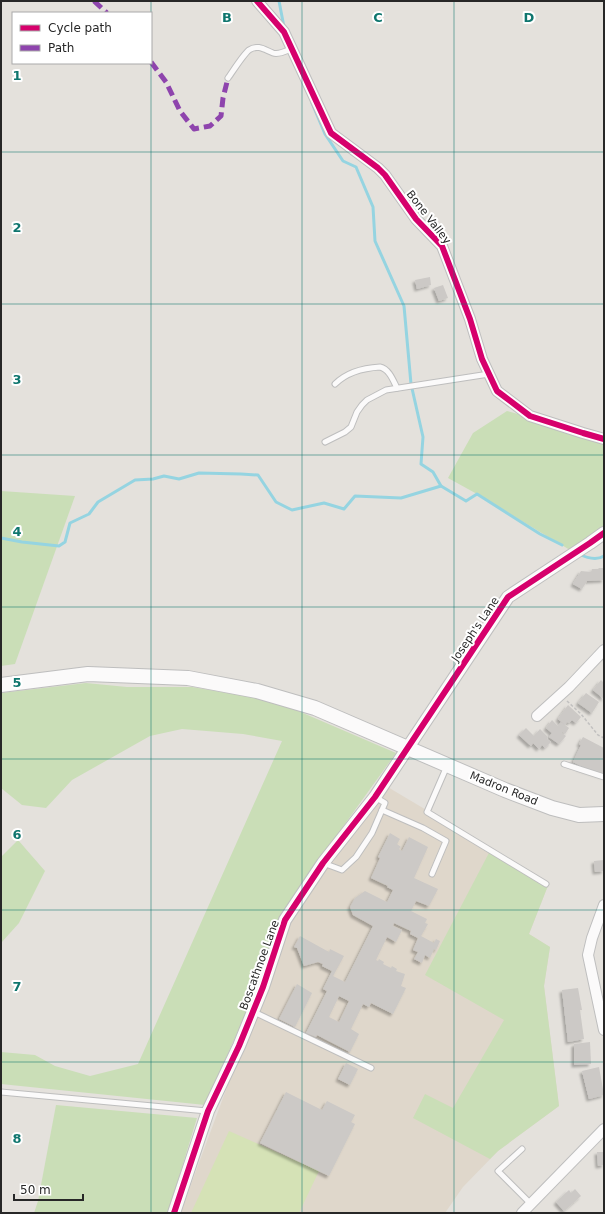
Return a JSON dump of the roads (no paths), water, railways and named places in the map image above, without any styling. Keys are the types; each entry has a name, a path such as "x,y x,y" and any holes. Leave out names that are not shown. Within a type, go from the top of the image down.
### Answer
{"main road":[{"name":"Madron Road","path":"1,685 88,674 188,678 256,691 315,708 505,790 552,808 579,815 604,814"}],"street":[{"name":"Bone Valley","path":"257,1 284,32 331,133 378,168 385,175 416,220 442,246 470,319 482,360 497,391 530,416 604,439"},
{"name":"Joseph's Lane","path":"407,747 508,597 604,533"},
{"path":"537,716 569,687 604,650"},
{"name":"Boscathnoe Lane","path":"174,1213 208,1111 239,1046 253,1012 263,987 285,920 323,863 375,797 407,747"},
{"path":"604,905 602,917 588,955 604,1030"},
{"path":"522,1213 604,1128"}],"lane":[{"path":"228,78 249,51 259,48 273,53 281,53 291,49"},
{"path":"335,384 341,378 352,372 380,367 388,372 397,388"},
{"path":"325,442 351,427 357,412 367,400 386,390 489,374"},
{"path":"564,764 604,777"},
{"path":"447,765 428,812 546,884"},
{"path":"323,863 342,870 356,857 372,833 385,803 375,797"},
{"path":"382,810 423,828 446,841 432,874"},
{"path":"253,1012 371,1068"},
{"path":"1,1092 208,1111"},
{"path":"522,1149 498,1171 531,1204"}],"waterway":[{"path":"279,1 284,27"},
{"path":"312,103 325,134 343,161 356,167 373,207 375,241 404,306 411,384 423,437 421,464 433,472 441,486"},
{"path":"1,538 59,546 65,542 70,523 89,514 98,502 135,480 153,479 164,476 179,479 199,473 258,475 276,502 292,510 324,503 344,509 355,496 401,498 441,486 466,501 477,494 540,534 562,545"},
{"path":"579,554 592,558 601,558 604,556"}]}
